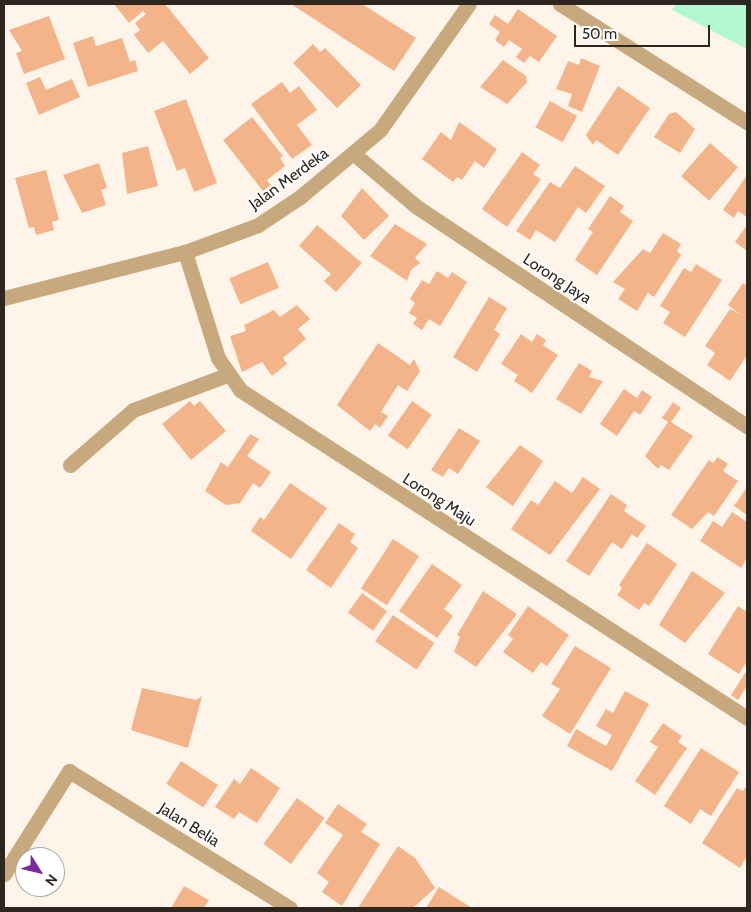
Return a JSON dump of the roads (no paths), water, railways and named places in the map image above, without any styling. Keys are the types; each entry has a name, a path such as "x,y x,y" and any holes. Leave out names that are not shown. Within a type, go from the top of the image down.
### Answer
{"street":[{"name":"Jalan Merdeka","path":"4,298 186,252 258,225 353,153 404,101 469,4"},
{"path":"560,4 747,122"},
{"name":"Lorong Jaya","path":"353,153 417,208 747,426"},
{"name":"Lorong Maju","path":"186,252 227,375 262,407 747,718"},
{"path":"70,466 133,410 227,375"},
{"name":"Jalan Belia","path":"4,874 69,771 290,908"}]}
